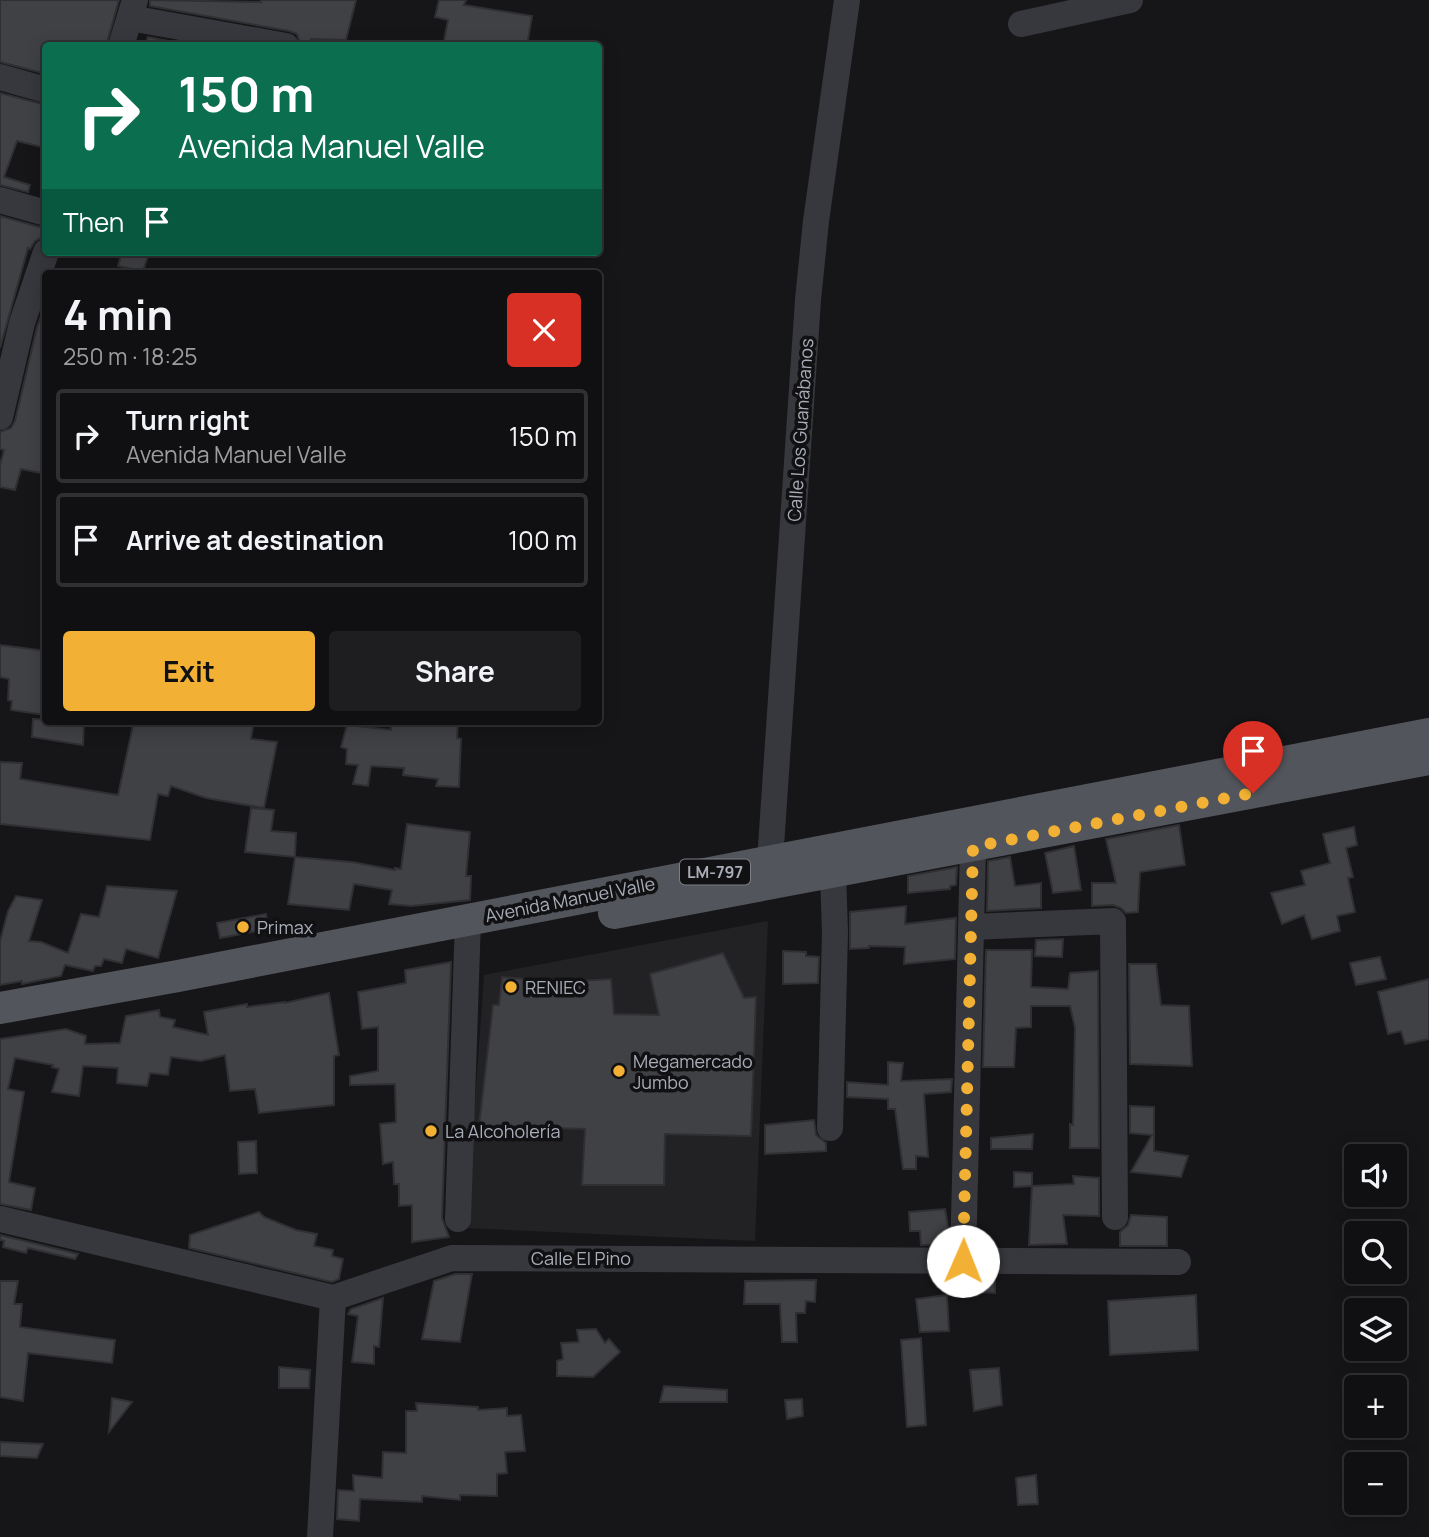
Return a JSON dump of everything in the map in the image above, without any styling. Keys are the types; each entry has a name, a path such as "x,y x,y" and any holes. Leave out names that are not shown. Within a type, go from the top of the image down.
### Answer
{"main road":[{"name":"Avenida Manuel Valle","path":"0,1007 191,973 832,872 973,847 1429,734"},
{"name":"Avenida Manuel Valle","path":"0,1026 468,930 770,861 1174,796 1429,759"}],"street":[{"name":"Calle Los Guanábanos","path":"770,861 808,300 816,221 847,0"},
{"path":"1021,24 1130,0"},
{"path":"122,42 133,9 269,42"},
{"path":"0,77 42,89"},
{"path":"0,200 42,212"},
{"path":"0,418 11,321 44,256"},
{"path":"963,1261 973,847"},
{"path":"830,1128 835,933 832,872"},
{"path":"971,927 1113,921 1115,1217"},
{"path":"458,1219 468,930"},
{"path":"0,1219 333,1298 320,1537"},
{"name":"Calle El Pino","path":"333,1298 452,1258 1178,1262"}],"shaded area":[{"path":"768,921 755,1241 466,1228 484,975"}],"building":[{"path":"0,0 119,0 107,42 42,42 42,73 0,62"},
{"path":"150,0 356,0 346,40 311,39 311,42 300,42 297,34 289,31 150,6"},
{"path":"439,0 466,0 464,5 532,16 528,42 444,42 448,20 435,17"},
{"path":"148,37 174,42 146,42"},
{"path":"0,93 42,104 42,147 17,141 4,177 30,185 28,192 0,185"},
{"path":"0,216 42,228 42,237 28,248 0,348"},
{"path":"121,256 148,256 143,270 118,266"},
{"path":"42,314 42,473 21,469 15,490 0,487 0,465 4,450 0,449 0,432 11,428 15,421"},
{"path":"0,645 42,650 42,714 11,710 12,701 8,700 9,679 0,677"},
{"path":"33,719 42,719 42,725 84,725 83,745 32,737"},
{"path":"133,725 253,725 251,739 277,742 264,808 206,798 171,786 168,796 158,794 150,840 0,824 0,762 22,763 20,779 118,795"},
{"path":"347,725 391,730 391,725 458,725 457,738 461,739 459,787 436,786 438,779 403,775 404,768 371,766 368,786 353,784 358,765 346,764 347,749 341,747"},
{"path":"251,808 274,810 271,831 296,833 295,857 245,852"},
{"path":"407,824 470,832 466,876 471,876 470,900 411,906 389,904 392,890 354,884 349,910 288,904 295,857 401,869"},
{"path":"1179,825 1185,865 1140,872 1138,912 1126,913 1113,905 1092,906 1092,883 1116,883 1106,839"},
{"path":"1354,827 1357,845 1346,848 1353,877 1348,878 1355,912 1337,916 1340,931 1312,939 1304,915 1282,924 1271,893 1305,885 1301,871 1330,863 1323,834"},
{"path":"1074,846 1081,890 1053,893 1045,853"},
{"path":"1010,857 1015,886 1041,883 1041,908 987,911 988,861"},
{"path":"957,867 956,885 950,886 950,889 908,893 908,876"},
{"path":"107,886 177,891 158,958 126,949 122,963 104,959 101,966 95,966 93,971 65,965 61,976 22,984 22,981 0,985 0,941 8,911 16,896 42,900 29,941 41,942 68,953 81,914 99,917"},
{"path":"906,906 905,924 956,918 955,959 904,964 905,947 869,946 850,949 850,912"},
{"name":"Primax","path":"266,914 268,929 220,938 217,923"},
{"path":"1063,939 1062,957 1035,956 1036,940"},
{"path":"986,950 1032,950 1031,987 1068,989 1070,973 1098,971 1099,1148 1070,1148 1075,1028 1070,1006 1031,1006 1031,1027 1016,1028 1014,1067 983,1067"},
{"path":"783,951 806,952 806,956 819,957 818,983 783,984"},
{"name":"Megamercado Jumbo","path":"723,953 744,998 756,997 751,1136 665,1134 664,1185 582,1185 585,1129 479,1126 493,1005 499,1005 502,977 562,982 611,979 614,1014 659,1015 650,974"},
{"path":"1380,957 1386,979 1356,985 1350,963"},
{"path":"451,962 442,1218 449,1237 412,1242 412,1205 399,1206 399,1184 394,1184 393,1162 383,1164 380,1124 396,1122 395,1084 350,1085 350,1076 378,1071 378,1027 362,1029 358,992 406,983 405,970"},
{"path":"1129,964 1156,964 1161,1005 1189,1006 1192,1066 1130,1064"},
{"path":"1429,979 1429,1039 1405,1044 1401,1031 1388,1034 1378,992"},
{"path":"329,993 339,1055 334,1056 334,1105 259,1113 255,1089 230,1091 225,1055 201,1061 171,1057 168,1075 150,1073 147,1086 117,1083 118,1068 83,1066 79,1096 52,1092 59,1069 52,1067 53,1065 15,1058 8,1089 24,1092 9,1182 35,1188 31,1210 0,1204 0,1039 66,1029 86,1036 85,1044 120,1043 126,1016 159,1010 160,1017 175,1020 173,1027 208,1035 204,1012 247,1004 247,1007 285,1003"},
{"path":"888,1062 903,1063 901,1081 952,1079 951,1092 924,1094 928,1157 916,1156 916,1169 903,1169 895,1109 888,1109 888,1099 847,1097 847,1082 888,1085"},
{"path":"1130,1106 1154,1107 1154,1151 1188,1156 1181,1177 1131,1172 1152,1135 1130,1133"},
{"path":"814,1120 816,1135 826,1143 826,1151 765,1154 765,1125"},
{"path":"1033,1134 1032,1149 991,1149 991,1138"},
{"path":"256,1141 257,1173 239,1174 238,1142"},
{"path":"1014,1172 1032,1173 1032,1186 1014,1187"},
{"path":"1073,1176 1099,1178 1099,1216 1063,1215 1067,1244 1029,1245 1032,1186 1074,1184"},
{"path":"945,1209 948,1245 921,1245 920,1231 910,1231 909,1212"},
{"path":"259,1212 264,1217 296,1230 317,1234 314,1246 333,1250 332,1256 343,1259 339,1279 332,1282 189,1248 190,1235"},
{"path":"1131,1215 1167,1217 1167,1246 1120,1246 1120,1232 1128,1225"},
{"path":"0,1235 78,1254 75,1259 28,1248 26,1253 3,1247 4,1241 0,1240"},
{"path":"455,1274 472,1274 460,1342 422,1339 434,1281"},
{"path":"977,1277 995,1277 995,1293 976,1292"},
{"path":"816,1280 815,1302 806,1301 805,1313 796,1313 797,1342 782,1342 780,1304 744,1304 745,1281"},
{"path":"0,1281 18,1281 14,1304 22,1304 20,1327 115,1340 112,1363 28,1353 23,1401 0,1397"},
{"path":"947,1295 949,1331 920,1332 916,1299"},
{"path":"1196,1295 1198,1350 1110,1355 1108,1301"},
{"path":"383,1298 379,1347 374,1346 374,1364 352,1362 358,1316 348,1314 351,1309"},
{"path":"596,1329 605,1343 609,1339 620,1352 593,1377 557,1376 557,1361 563,1359 561,1343 579,1342 577,1330"},
{"path":"921,1338 926,1425 907,1427 901,1340"},
{"path":"279,1367 310,1370 309,1388 279,1388"},
{"path":"999,1368 1002,1405 974,1411 970,1370"},
{"path":"664,1386 727,1390 727,1402 660,1402"},
{"path":"112,1398 132,1402 109,1432"},
{"path":"802,1399 803,1416 787,1419 785,1400"},
{"path":"416,1403 478,1407 478,1410 507,1408 507,1416 521,1415 525,1451 505,1452 507,1473 497,1474 497,1496 460,1495 460,1500 422,1496 422,1502 360,1499 359,1521 337,1519 338,1490 354,1491 353,1475 382,1478 383,1452 406,1453 406,1411 417,1411"},
{"path":"0,1442 43,1444 37,1458 0,1456"},
{"path":"1036,1475 1038,1504 1018,1505 1016,1478"}],"place":[{"name":"Primax","path":"243,927"},
{"name":"RENIEC","path":"511,987"},
{"name":"Megamercado Jumbo","path":"619,1071"},
{"name":"La Alcoholería","path":"431,1131"}],"route":[{"path":"963,1261 973,847 1253,793"}]}
